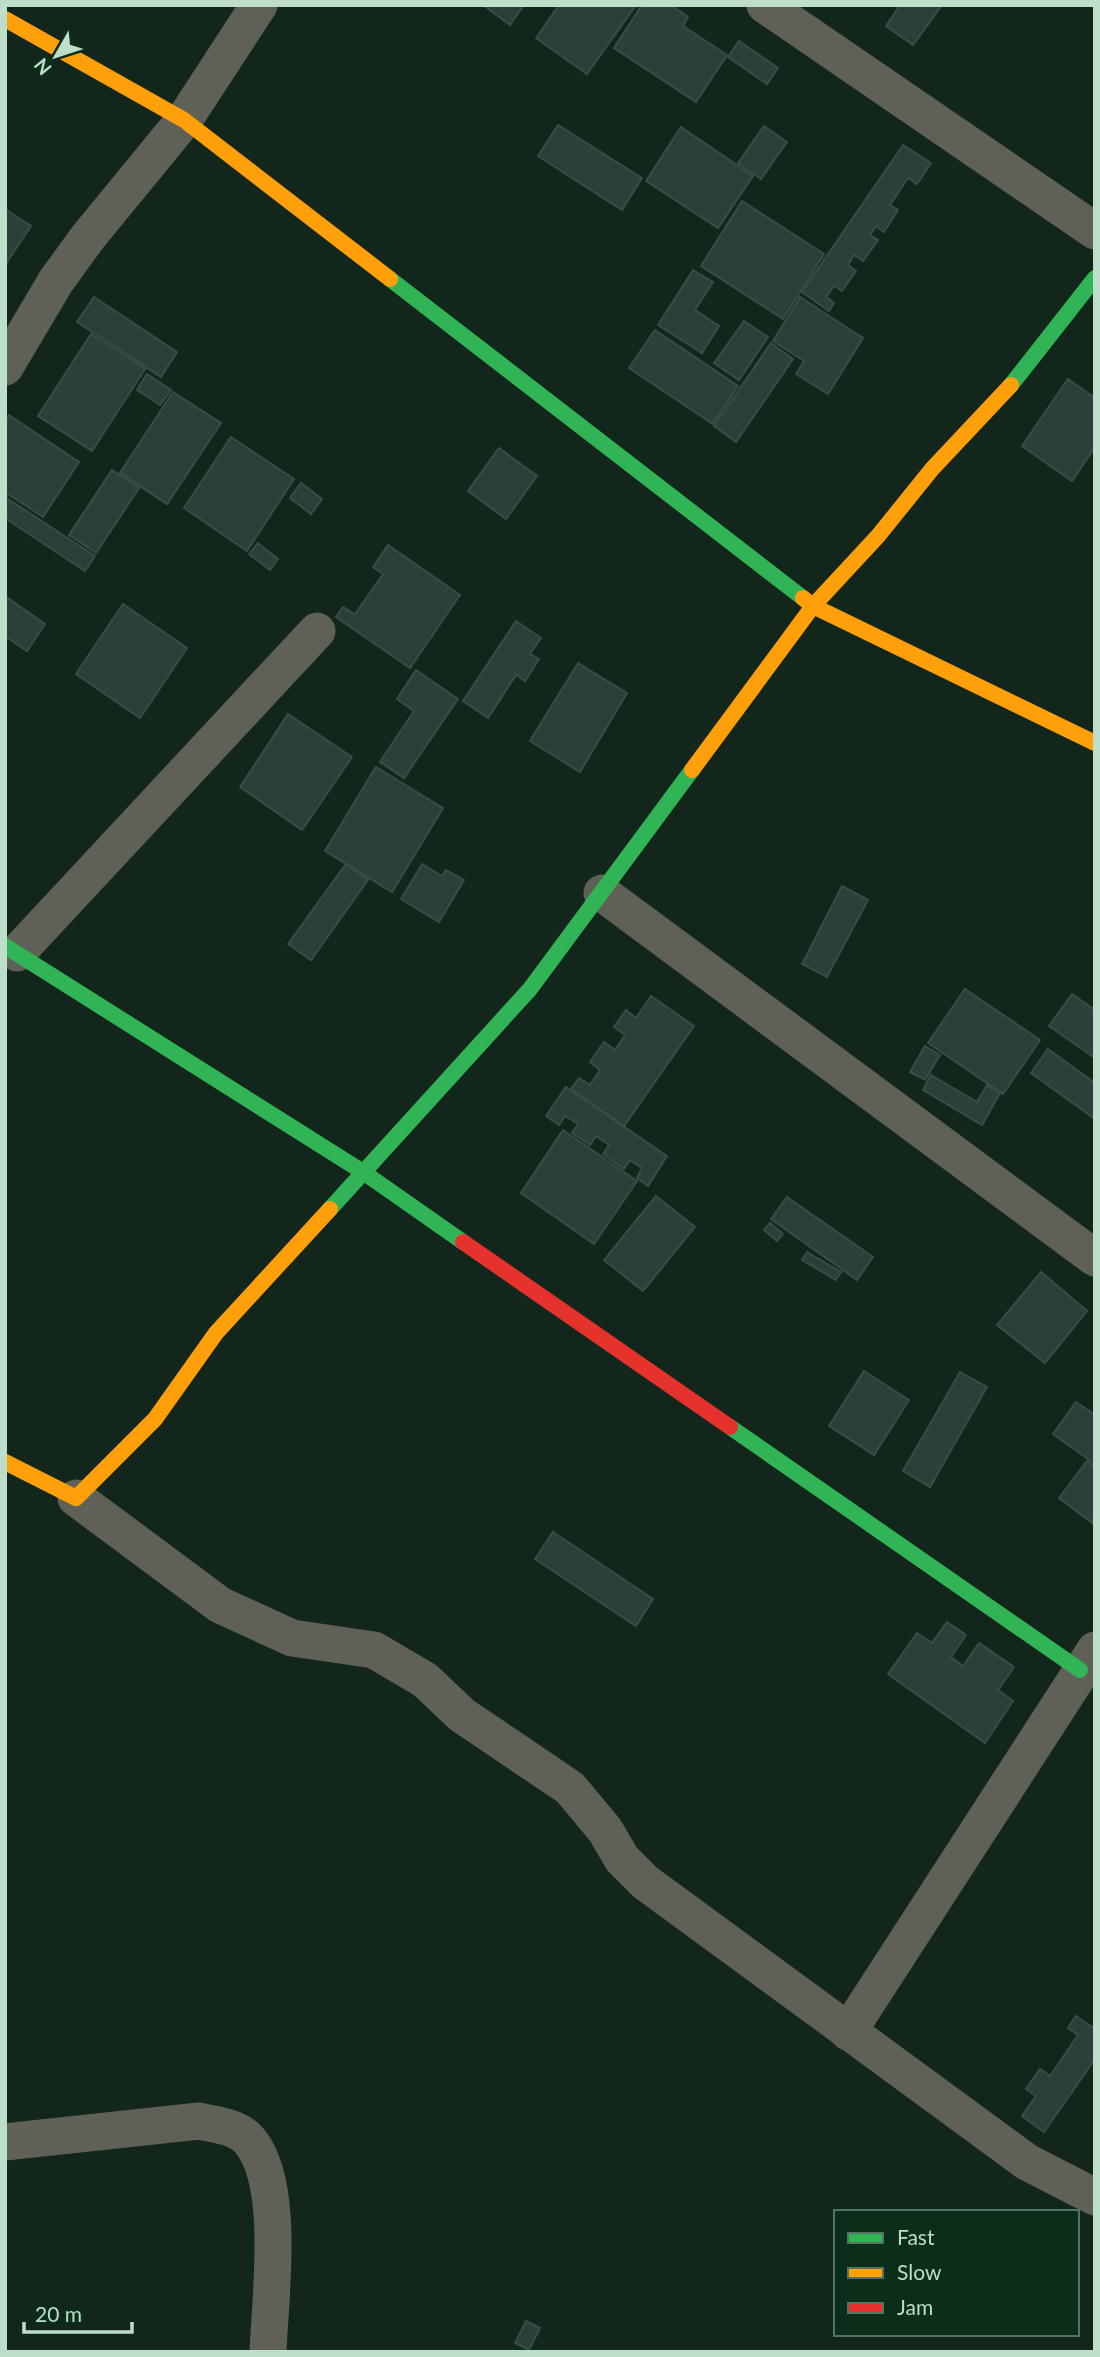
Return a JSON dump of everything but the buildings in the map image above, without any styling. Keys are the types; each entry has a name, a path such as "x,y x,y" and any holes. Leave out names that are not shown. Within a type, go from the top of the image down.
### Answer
{"street":[{"path":"5,366 56,281 88,237 184,120 259,5"},
{"path":"765,5 1095,231"},
{"path":"5,19 184,120 813,606 1095,743"},
{"path":"76,1498 155,1419 216,1333 530,989 813,606 878,536 932,468 1012,384 1095,278"},
{"path":"317,631 11,949 363,1172 1088,1660 848,2032"},
{"path":"602,893 1095,1258"},
{"path":"5,1462 76,1498 220,1605 292,1638 374,1650 425,1680 462,1714 570,1788 606,1830 622,1859 645,1882 1027,2162 1095,2197"},
{"path":"5,2142 199,2122 230,2128 248,2140 263,2166 273,2211 268,2352"}],"traffic: fast":[{"path":"1011,385 1095,278"},
{"path":"390,279 803,598"},
{"path":"330,1209 530,989 692,770"},
{"path":"5,946 363,1172 463,1242"},
{"path":"730,1427 1080,1670"}],"traffic: slow":[{"path":"5,19 184,120 390,279"},
{"path":"692,770 813,606 878,536 932,469 1011,385"},
{"path":"803,598 813,606 1095,743"},
{"path":"5,1462 76,1498 155,1419 216,1333 330,1209"}],"traffic: jam":[{"path":"463,1242 730,1427"}]}
